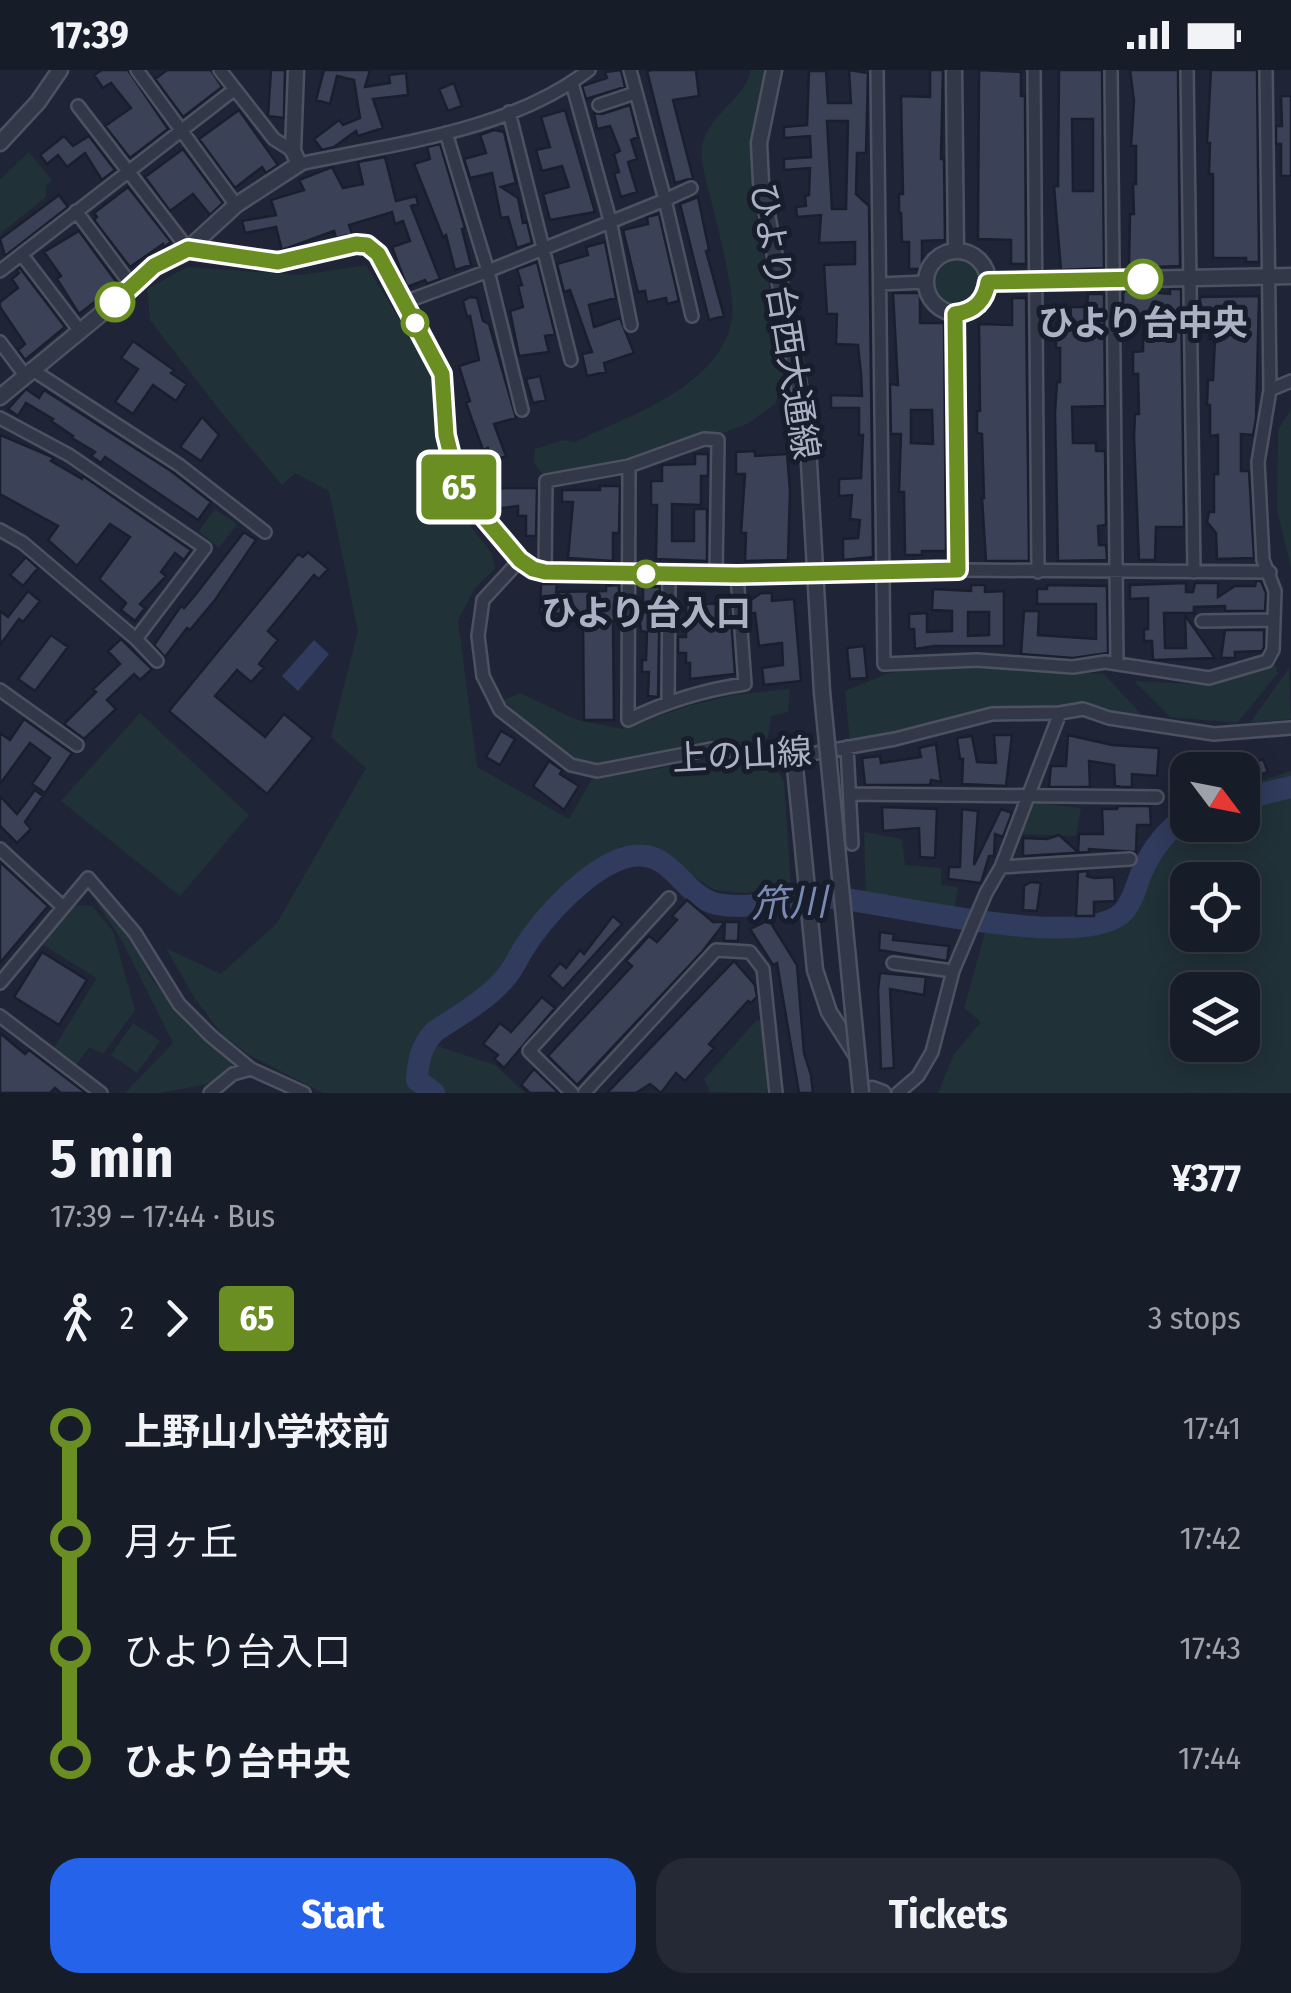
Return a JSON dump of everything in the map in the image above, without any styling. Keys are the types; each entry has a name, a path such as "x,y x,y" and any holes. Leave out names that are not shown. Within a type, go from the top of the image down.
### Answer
{"street":[{"path":"0,143 38,102 60,70"},
{"path":"137,70 236,205"},
{"path":"220,70 274,139 296,157"},
{"path":"296,70 296,157"},
{"path":"0,396 154,266 188,249 296,157 446,133 509,112 572,83 589,70"},
{"path":"630,70 692,316"},
{"name":"ひより台西大通線","path":"774,70 758,143 761,182 807,428 822,692 863,1092"},
{"path":"877,70 884,664 976,660 1073,666 1117,664 1209,678 1267,662 1274,650 1275,591 1263,560 1258,462 1270,390 1266,70"},
{"path":"954,70 956,251"},
{"path":"1034,70 1038,572"},
{"path":"1110,70 1117,664"},
{"path":"1187,70 1194,572"},
{"path":"572,83 610,220 631,325"},
{"path":"0,271 235,90"},
{"path":"598,105 635,94"},
{"path":"78,106 188,249 278,262 356,244 367,245 378,254 442,374 446,435 459,488 520,560 533,569 737,575 882,570 1270,572"},
{"path":"509,112 571,360"},
{"path":"446,133 488,271 522,410"},
{"path":"404,302 690,188"},
{"path":"76,211 132,286"},
{"path":"956,251 981,262 988,282 983,300 975,308 955,314 938,307 926,282 938,257 956,251"},
{"path":"22,255 80,330"},
{"path":"988,282 1291,276"},
{"path":"880,284 926,282"},
{"path":"955,314 958,570"},
{"path":"0,342 28,372 180,465 265,532"},
{"path":"1270,390 1291,382"},
{"path":"0,418 68,455 205,548 136,639"},
{"path":"545,572 546,481 630,466 704,440 718,440 716,574"},
{"path":"630,466 628,720 668,700 745,684 737,575"},
{"path":"1,534 23,543 75,585 157,661"},
{"name":"上の山線","path":"520,560 483,600 478,636 482,676 500,710 571,765 598,771 711,749 794,756 895,739 992,714 1082,709 1109,718 1214,734 1291,728"},
{"path":"668,700 669,574"},
{"path":"1202,621 1274,620"},
{"path":"0,690 77,745"},
{"path":"898,1093 918,1076 932,1052 954,970 1000,867 1060,713"},
{"path":"847,747 852,844"},
{"path":"794,756 815,970 821,993 856,1053 863,1092 883,1093"},
{"path":"850,794 1157,797"},
{"path":"0,849 62,906"},
{"path":"1000,867 1130,859"},
{"path":"0,983 88,878 135,933 179,1004 252,1069 304,1093"},
{"path":"572,1093 529,1051 669,898"},
{"path":"584,1093 716,950 750,952 763,968 776,1093"},
{"path":"893,962 954,970"},
{"path":"0,1016 101,1093"},
{"path":"210,1093 233,1074 252,1069"}],"shaded area":[{"path":"751,70 769,70 752,143 759,236 787,367 775,404 747,424 720,434 702,434 629,459 544,476 534,463 535,449 563,440 575,442 670,396 692,381 724,343 732,319 732,299 701,152 712,123 741,90"},
{"path":"29,152 52,180 46,186 46,197 0,234 0,180"},
{"path":"958,260 973,267 980,282 973,297 958,304 943,297 936,282 943,267"},
{"path":"366,265 433,373 441,478 458,510 492,554 495,569 475,588 458,620 477,767 569,819 592,779 718,759 778,772 784,782 791,887 745,893 715,890 656,851 622,846 579,872 437,1046 495,1065 525,1093 323,1093 249,1055 222,1034 195,999 166,948 221,974 277,923 366,768 331,737 358,631 329,491 295,473 282,485 150,320 147,289 187,267 302,275"},
{"path":"1291,409 1291,567 1277,510 1278,430"},
{"path":"215,509 237,524 219,548 199,531"},
{"path":"1275,665 1278,673 1237,723 1170,717 1134,681 1211,685"},
{"path":"947,666 1104,674 1141,714 1058,708 990,709 850,741 845,691 889,673"},
{"path":"1289,668 1291,719 1250,723"},
{"path":"790,689 788,712 771,716 768,737 755,745 725,739 602,764 580,762 502,701 520,693 577,720 623,729 733,695"},
{"path":"140,713 249,815 180,896 61,801"},
{"path":"1291,771 1291,1093 938,1093 954,1054 981,1022 964,1008 986,929 1108,928 1170,820 1170,842 1260,842 1260,781"},
{"path":"1037,803 1081,808 1076,836 1019,834 1027,808"},
{"path":"864,832 902,839 905,865 941,868 941,885 958,887 954,908 866,899"},
{"path":"104,900 129,934 151,978 188,1025 230,1059 232,1066 208,1084 160,1093 125,1093 173,1043 121,939 96,902"},
{"path":"78,905 92,906 113,931 135,1010 103,1054 89,1047 74,1068 52,1051 97,978 43,945 65,911"},
{"path":"764,1020 767,1093 710,1092 704,1079 756,1021"},
{"path":"133,1023 160,1041 137,1073 111,1055"}],"water":[{"path":"314,640 329,654 298,691 282,676"}],"building":[{"path":"102,70 128,70 168,129 130,158 105,126 131,108 111,83 103,88 94,75"},
{"path":"167,70 211,70 222,87 183,117 155,79"},
{"path":"271,70 285,70 284,118 268,116"},
{"path":"324,70 370,70 365,87 390,83 389,75 406,73 408,95 373,99 383,128 358,136 356,131 334,147 322,150 314,139 339,120 343,125 360,118 354,80 337,76 330,104 316,100"},
{"path":"621,70 625,87 586,99 582,86 607,78 605,72"},
{"path":"696,70 699,96 673,100 693,178 675,183 647,71"},
{"path":"849,70 868,73 866,153 857,153 856,194 869,206 873,557 843,560 843,539 858,538 860,520 850,519 852,495 839,496 839,479 861,478 863,435 859,435 859,408 831,408 831,395 862,396 861,374 858,345 836,344 837,314 827,314 824,265 855,264 855,242 819,243 821,215 797,217 796,207 806,206 805,196 809,195 810,168 784,170 784,159 811,157 810,136 784,138 784,127 807,125 809,71 826,71 828,103 851,103","holes":["827,121 848,121 846,209 832,209"]},
{"path":"930,70 943,70 941,159 945,240 922,241 922,269 909,269 909,242 902,242 899,213 899,194 903,194 901,96 930,97"},
{"path":"979,70 1021,72 1021,96 1025,96 1026,264 1011,264 1011,240 978,239"},
{"path":"1059,70 1102,70 1104,268 1061,270 1054,186 1058,186","holes":["1072,119 1093,119 1093,191 1073,191"]},
{"path":"1130,70 1178,70 1180,266 1129,268 1130,214 1134,214 1136,184"},
{"path":"1211,70 1257,70 1259,262 1213,258 1213,174 1209,174 1207,143"},
{"path":"454,83 462,106 448,111 439,89"},
{"path":"1281,96 1291,96 1291,176 1281,176 1281,144 1276,144 1276,126 1282,126"},
{"path":"630,105 638,137 631,140 637,159 628,162 637,192 621,197 614,173 619,172 614,154 620,151 610,126 597,129 594,113"},
{"path":"239,110 278,165 266,173 262,167 235,188 199,139"},
{"path":"565,110 595,212 550,220 543,194 569,187 562,166 542,171 536,150 550,147 541,117"},
{"path":"494,130 504,132 516,183 501,187 518,198 532,243 517,248 508,217 501,218 492,173 470,178 464,159 486,153 480,135"},
{"path":"64,136 73,146 89,136 115,170 102,180 85,153 67,167 58,155 47,164 40,155"},
{"path":"440,144 465,228 462,229 471,265 455,270 446,235 443,237 414,164 430,159 427,147"},
{"path":"183,149 223,203 210,215 193,194 170,211 145,177"},
{"path":"385,157 396,201 416,196 418,204 411,206 440,279 407,287 392,247 410,241 403,221 395,224 392,212 349,225 352,234 336,238 334,231 282,250 276,227 245,233 242,221 276,215 271,200 304,190 299,180 332,167 343,188 363,184 358,162"},
{"path":"128,187 171,242 130,267 94,220 94,213"},
{"path":"59,195 68,207 5,256 0,239"},
{"path":"698,197 709,250 706,251 724,316 709,320 680,204"},
{"path":"659,214 679,301 667,304 666,298 647,302 645,291 638,292 623,230 648,224 647,217"},
{"path":"79,231 118,284 79,314 57,279 61,276 44,252"},
{"path":"605,242 616,298 589,305 594,327 620,318 634,353 604,363 606,372 587,376 582,354 592,352 570,290 564,292 557,264 588,255 586,247"},
{"path":"537,262 555,334 545,336 549,352 519,356 510,311 523,307 517,269"},
{"path":"20,268 65,327 25,360 18,350 25,344 0,307 0,302 18,288 12,279"},
{"path":"1170,289 1181,289 1184,527 1156,527 1155,560 1139,560 1134,437 1135,414 1139,414 1138,374 1133,374 1133,352 1143,351 1143,316 1123,315 1123,294 1125,290 1170,294"},
{"path":"893,293 920,293 920,323 944,323 946,551 905,555 904,492 899,492 901,434 891,434 890,384 898,385","holes":["911,410 932,410 933,444 911,443"]},
{"path":"1088,294 1104,294 1105,406 1072,407 1073,443 1096,443 1096,451 1105,451 1106,525 1098,526 1099,545 1106,545 1107,560 1058,561 1055,413 1060,348 1056,348 1056,324 1070,323 1071,307 1087,307"},
{"path":"1259,296 1256,419 1253,435 1241,434 1241,471 1249,471 1254,558 1217,559 1216,533 1207,522 1209,512 1214,512 1214,474 1218,474 1218,435 1210,436 1207,405 1215,339 1209,339 1211,312 1200,312 1200,297"},
{"path":"477,298 483,321 489,324 516,418 494,424 506,456 493,461 488,448 483,450 466,403 470,401 459,366 479,360 463,301"},
{"path":"1012,298 1026,298 1029,561 986,561 982,434 977,433 979,324 1012,325"},
{"path":"133,341 187,384 176,401 153,385 133,414 115,402 138,369 121,358"},
{"path":"540,376 546,400 533,403 526,379"},
{"path":"26,389 39,398 44,390 171,471 211,502 198,520 105,457 101,463 91,456 95,452 26,403 18,416 8,409"},
{"path":"202,417 219,435 201,461 180,447"},
{"path":"0,435 54,458 51,461 82,479 83,476 191,550 184,560 175,553 161,572 166,576 140,604 145,608 135,621 121,610 126,603 99,579 130,537 110,524 77,566 48,540 58,526 0,494"},
{"path":"755,451 755,456 787,454 788,560 745,561 746,533 741,533 745,474 736,474 736,452"},
{"path":"695,454 708,454 708,476 701,476 701,505 672,504 672,541 694,541 694,509 707,509 707,561 656,559 657,505 651,505 651,481 662,481 662,465 695,464"},
{"path":"600,486 620,486 619,533 613,533 613,561 568,558 573,502 562,502 562,490 600,490"},
{"path":"537,488 536,536 526,536 526,516 518,516 518,506 496,509 495,503 484,501 483,489"},
{"path":"244,532 256,540 215,600 165,657 154,645 181,606 184,608 196,594"},
{"path":"308,552 328,569 319,579 314,575 268,631 278,640 259,664 264,668 251,682 237,670 215,696 265,737 284,714 313,738 267,794 169,711 298,554 303,557"},
{"path":"26,557 38,568 23,586 10,575"},
{"path":"1256,581 1261,581 1266,593 1265,611 1225,611 1225,606 1194,607 1194,613 1164,613 1165,648 1186,648 1185,615 1215,658 1153,660 1152,641 1144,641 1148,598 1130,599 1130,585 1186,583 1186,592 1193,592 1195,583 1218,583 1218,597 1235,586 1255,586"},
{"path":"541,584 557,584 556,592 606,591 606,586 619,585 619,621 613,621 614,720 584,720 583,621 568,621 568,614 540,613"},
{"path":"971,585 985,585 985,592 1004,591 1004,646 915,649 909,614 927,613 927,632 952,631 952,611 932,610 933,589 971,591","holes":["968,612 989,612 989,635 968,636"]},
{"path":"1047,585 1107,586 1108,653 1073,658 1021,654 1024,611 1039,611 1038,635 1096,639 1096,604 1037,604 1037,589 1047,589"},
{"path":"643,587 660,587 658,697 648,696 649,672 642,672 647,632 641,631 638,609 643,609"},
{"path":"28,591 40,601 23,622 19,619 0,645 0,611 8,617"},
{"path":"686,593 704,593 704,604 730,603 735,674 690,679 686,653 678,653 678,637 686,637"},
{"path":"761,593 772,593 772,601 794,599 801,681 764,685 762,668 783,665 782,643 759,646 755,613 749,614 748,602"},
{"path":"1225,630 1264,630 1262,651 1235,652 1235,658 1221,658"},
{"path":"51,635 68,647 35,691 18,679"},
{"path":"121,639 152,669 140,680 134,674 107,700 116,709 84,739 64,724 120,664 108,651"},
{"path":"864,646 867,678 850,679 847,648"},
{"path":"24,719 72,753 45,793 32,784 50,758 30,743 0,784 0,733 10,740"},
{"path":"501,731 515,739 500,765 486,757"},
{"path":"994,735 1012,735 1006,786 962,784 963,759 957,738 972,736 977,762 996,763"},
{"path":"1068,735 1112,745 1159,748 1157,776 1132,774 1132,787 1121,787 1115,785 1114,765 1089,761 1090,787 1049,787 1051,766 1066,766"},
{"path":"936,744 941,782 865,785 862,758 880,756 881,763 921,757 919,748"},
{"path":"1263,759 1268,772 1260,775"},
{"path":"549,761 579,786 564,810 533,786"},
{"path":"35,790 43,796 25,822 31,829 17,843 0,826 0,796 17,814"},
{"path":"1150,806 1151,825 1137,825 1136,852 1089,849 1089,852 1023,856 1023,838 1059,835 1078,852 1079,834 1103,834 1102,809"},
{"path":"882,807 937,809 935,858 920,857 919,828 883,831"},
{"path":"962,809 978,811 974,865 1001,809 1012,813 1003,837 995,834 994,856 989,856 981,883 948,879 949,867 960,867"},
{"path":"0,862 48,906 0,963"},
{"path":"1088,871 1087,876 1094,878 1114,877 1115,901 1094,902 1094,916 1076,916 1078,872"},
{"path":"1041,883 1037,911 1023,910 1024,886"},
{"path":"687,900 713,922 725,922 702,952 577,1085 548,1056 632,966 626,961 649,936 657,942 677,920 672,916"},
{"path":"613,916 622,924 563,989 549,976 560,963 566,968 580,950 584,954"},
{"path":"769,920 797,965 804,1053 813,1093 799,1093 777,963 773,965 750,929"},
{"path":"725,922 739,922 738,941 724,941"},
{"path":"880,932 894,934 893,940 949,946 947,961 879,950"},
{"path":"42,952 87,980 59,1025 14,997"},
{"path":"734,961 755,985 757,997 751,1003 748,1001 709,1044 714,1048 685,1081 676,1073 661,1093 650,1084 636,1093 607,1093"},
{"path":"880,973 926,977 924,995 890,989 894,1068 881,1069"},
{"path":"542,997 555,1008 504,1068 494,1059 498,1055 483,1044 500,1023 511,1032"},
{"path":"0,1033 86,1093 61,1093 55,1088 50,1093 0,1093"},
{"path":"534,1069 559,1093 530,1093 521,1085"}],"waterway":[{"name":"笊川","path":"1260,795 1291,787"},
{"name":"笊川","path":"434,1093 417,1080 421,1054 434,1032 498,985 568,895 597,872 627,857 655,859 694,892 717,904 747,906 837,898 984,922 1066,928 1098,924 1125,911 1145,865 1170,831"}],"bus line":[{"name":"65","path":"115,302 154,266 188,249 278,262 356,244 367,245 378,254 442,374 446,435 459,488 520,560 545,572 813,574 958,570 955,314 975,308 983,300 988,282 1143,279"}],"place":[{"name":"ひより台中央","path":"1143,279"},
{"name":"ひより台入口","path":"646,574"}]}
